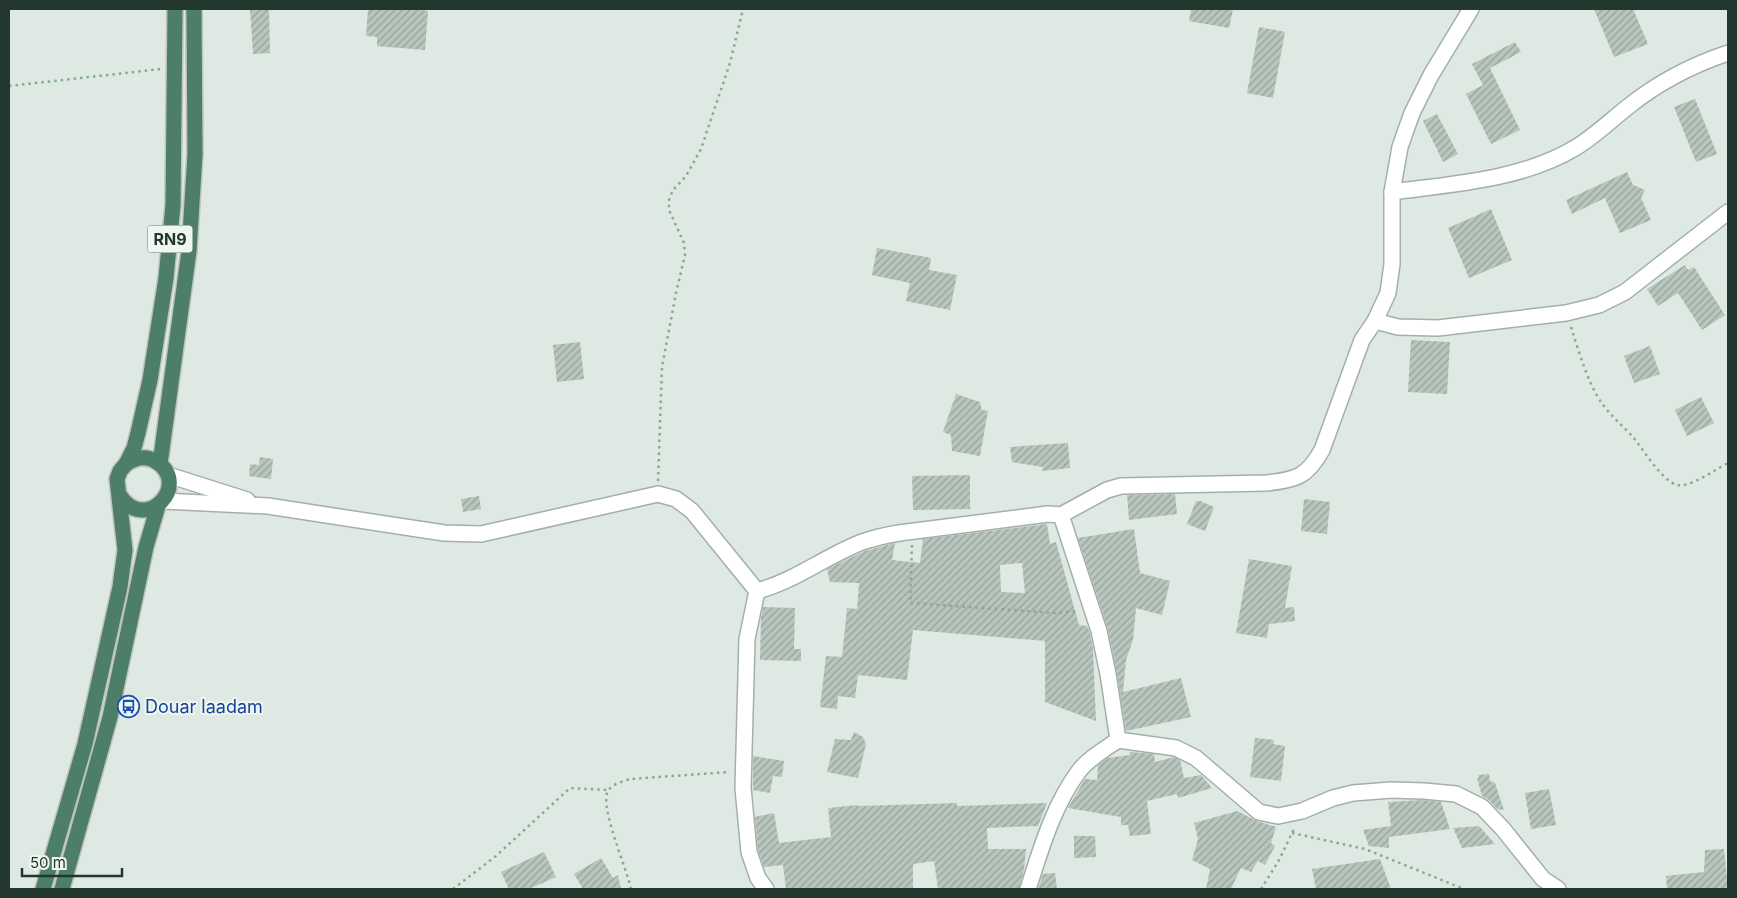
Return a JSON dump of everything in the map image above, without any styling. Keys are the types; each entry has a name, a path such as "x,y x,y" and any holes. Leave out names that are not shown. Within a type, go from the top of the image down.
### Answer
{"highway":[{"name":"RN9","path":"43,889 86,744 120,587 124,550 117,479 134,448 150,380 166,278 173,205 175,9"},
{"name":"RN9","path":"62,889 110,718 146,547 160,504 169,489 164,469 189,251 195,154 194,9"},
{"path":"126,464 134,459 152,459 164,469"},
{"path":"120,496 125,503 137,509 144,510 160,504"}],"street":[{"path":"757,591 782,582 861,542 879,537 1039,515 1062,514 1107,490 1121,486 1266,483 1289,480 1303,474 1313,466 1322,450 1362,340 1375,321 1388,293 1392,264 1392,192 1400,147 1412,113 1431,75 1471,9"},
{"path":"1392,192 1463,183 1545,163 1575,148 1594,135 1628,106 1665,81 1701,62 1728,53"},
{"path":"1375,321 1398,327 1438,328 1566,313 1599,305 1625,292 1728,212"},
{"path":"164,469 268,506"},
{"path":"160,504 268,506 444,533 481,534 658,494 676,499 692,511 757,591"},
{"path":"1062,514 1099,631 1118,740"},
{"path":"757,591 747,639 743,771 749,852 758,878 766,889"},
{"path":"1028,889 1046,833 1079,770 1118,740 1176,748 1183,751 1196,758 1259,812 1278,816 1302,811 1333,798 1353,793 1407,790 1456,794 1482,807 1503,829 1543,879 1558,889"}],"path":[{"path":"658,494 657,471 662,367 685,255 684,243 669,210 669,200 673,190 686,176 701,149 730,62 743,9"},
{"path":"9,86 174,67"},
{"path":"1566,313 1597,394 1610,414 1633,438 1657,469 1678,485 1689,484 1728,463"},
{"path":"913,531 910,603 1056,613 1092,610"},
{"path":"631,889 607,815 604,801 608,790 619,782 631,779 743,771"},
{"path":"454,889 496,856 570,788 608,790"},
{"path":"1262,889 1278,862 1302,811"},
{"path":"1292,833 1364,850 1464,889"}],"building":[{"path":"250,9 269,9 270,53 253,54"},
{"path":"368,9 416,9 428,11 425,50 377,46 377,37 366,36"},
{"path":"1191,9 1233,9 1229,28 1189,21"},
{"path":"1594,9 1633,9 1648,44 1614,57"},
{"path":"1259,27 1285,32 1273,98 1247,93"},
{"path":"1515,42 1521,52 1490,68 1520,130 1491,144 1466,94 1483,85 1472,64"},
{"path":"1695,99 1717,154 1696,162 1674,107"},
{"path":"1437,114 1458,154 1443,162 1423,121"},
{"path":"1627,172 1633,185 1645,190 1641,198 1651,220 1620,233 1605,198 1572,214 1566,200"},
{"path":"1491,209 1512,260 1469,278 1448,228"},
{"path":"877,248 931,258 929,270 957,275 950,310 906,301 910,283 872,275"},
{"path":"1685,265 1688,270 1694,267 1725,315 1702,330 1678,293 1658,306 1647,289"},
{"path":"1411,340 1450,342 1447,394 1408,392"},
{"path":"580,342 584,379 557,382 553,345"},
{"path":"1650,346 1660,374 1634,383 1624,356"},
{"path":"956,394 980,402 982,410 988,411 980,456 952,451 951,435 943,432"},
{"path":"1701,397 1714,423 1687,436 1675,410"},
{"path":"1068,443 1070,468 1042,471 1043,467 1012,462 1010,447"},
{"path":"260,457 273,459 271,479 249,476 250,464 259,465"},
{"path":"970,475 970,509 913,510 912,476"},
{"path":"1175,494 1177,514 1129,520 1127,495"},
{"path":"479,496 481,509 463,512 461,499"},
{"path":"1304,499 1330,502 1327,534 1301,531"},
{"path":"1196,501 1214,507 1205,531 1187,524"},
{"path":"1047,524 1050,544 1056,542 1079,625 1087,626 1090,633 1093,649 1096,721 1045,702 1045,641 913,630 907,680 858,675 855,698 838,696 837,709 820,707 826,656 842,657 847,608 857,609 859,583 830,582 827,569 865,551 895,543 892,560 920,563 923,539","holes":["1022,563 1025,593 1001,592 1000,565"]},
{"path":"1134,529 1140,573 1170,581 1162,615 1136,608 1133,640 1126,660 1123,692 1181,678 1191,717 1126,731 1108,629 1078,538"},
{"path":"1249,559 1292,566 1285,608 1294,607 1295,621 1269,624 1267,638 1236,633"},
{"path":"763,607 795,608 794,649 801,649 801,661 760,660"},
{"path":"854,732 863,737 866,744 858,778 827,772 835,739 851,740"},
{"path":"1255,738 1274,740 1273,744 1285,746 1281,781 1250,777"},
{"path":"1130,752 1154,754 1155,762 1174,757 1180,760 1184,778 1201,775 1212,788 1178,798 1177,794 1147,801 1151,834 1130,836 1128,825 1121,825 1121,817 1068,808 1085,779 1097,780 1098,765 1108,758 1130,755"},
{"path":"753,756 784,761 782,777 773,776 770,793 753,790"},
{"path":"1489,774 1490,781 1495,783 1504,810 1497,809 1489,800 1482,796 1477,778 1479,778 1478,775"},
{"path":"1549,789 1556,825 1531,829 1525,793"},
{"path":"1423,800 1441,802 1450,829 1389,837 1389,848 1369,846 1363,830 1391,826 1388,802"},
{"path":"957,803 957,806 1047,803 1038,826 987,828 988,849 1026,849 1024,870 1019,888 938,889 934,861 913,864 913,889 786,889 783,865 764,867 758,850 755,817 774,813 779,843 831,837 828,808 858,805"},
{"path":"1237,811 1257,821 1276,827 1271,843 1275,846 1265,865 1258,861 1251,872 1241,868 1231,889 1206,889 1210,869 1192,860 1198,839 1194,823"},
{"path":"1479,826 1495,844 1462,848 1453,828"},
{"path":"1074,836 1095,836 1096,857 1074,858"},
{"path":"1724,849 1728,889 1667,889 1666,876 1704,872 1705,850"},
{"path":"544,852 556,877 529,889 509,889 501,872"},
{"path":"601,858 613,878 618,875 621,889 583,889 574,874"},
{"path":"1380,859 1391,889 1316,889 1312,869"},
{"path":"1055,873 1057,889 1038,889 1043,874"}],"place":[{"name":"Douar laadam","path":"129,707"}]}
